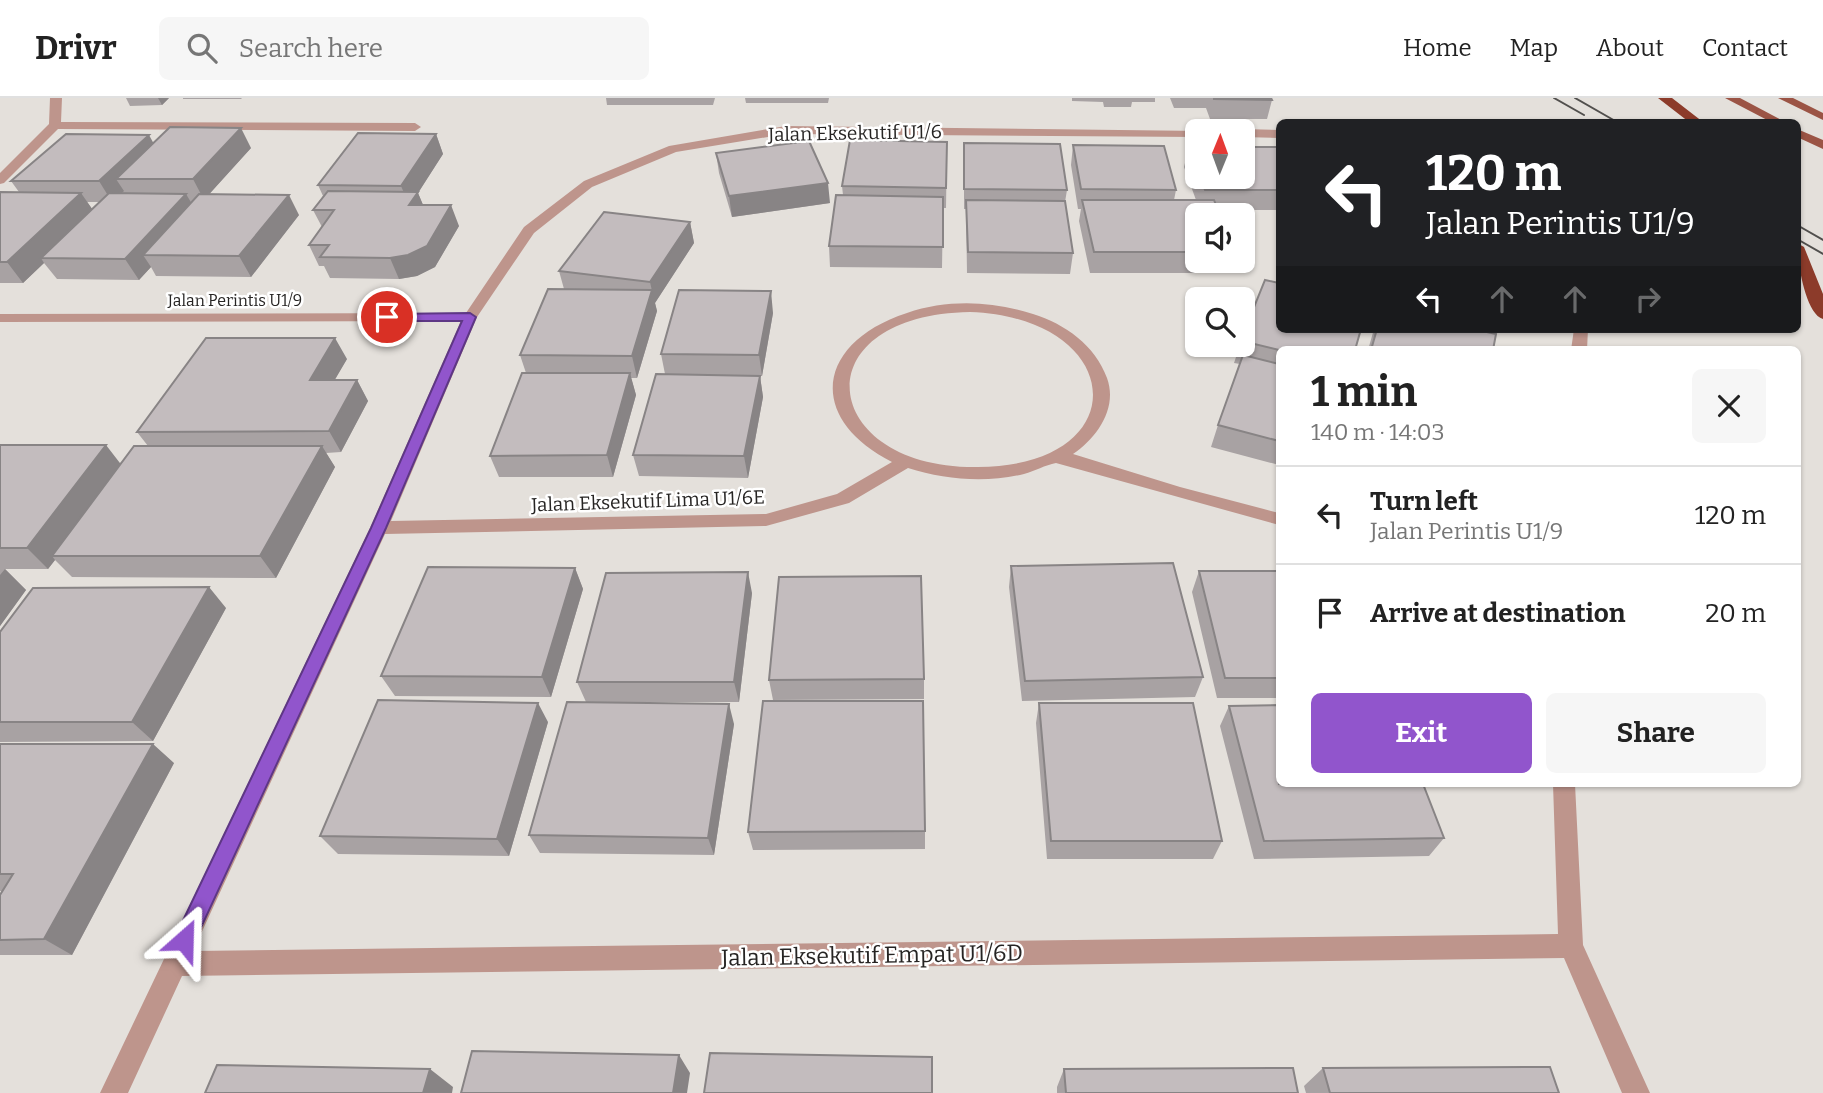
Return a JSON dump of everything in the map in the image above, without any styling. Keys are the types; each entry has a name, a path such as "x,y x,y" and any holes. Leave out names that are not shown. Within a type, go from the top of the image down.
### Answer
{"highway":[{"path":"1664,98 1693,119"},
{"path":"1801,257 1823,314"}],"main road":[{"path":"1731,98 1773,119"},
{"path":"1784,98 1823,117"},
{"path":"1801,134 1823,145"}],"street":[{"path":"0,180 55,125 56,98"},
{"path":"55,125 415,127"},
{"name":"Jalan Eksekutif U1/6","path":"114,1093 379,528 470,317 529,230 588,184 673,149 786,130 1185,133"},
{"path":"1255,133 1276,134"},
{"path":"961,308 1000,310 1036,320 1068,336 1091,358 1103,383 1102,410 1086,435 1057,456 1023,469 984,474 944,472 906,462 872,443 848,419 840,392 844,366 861,342 888,324 922,313 961,308"},
{"name":"Jalan Perintis U1/9","path":"0,318 470,317"},
{"path":"1057,456 1166,490 1276,518"},
{"name":"Jalan Eksekutif Lima U1/6E","path":"379,528 766,520 843,499 906,462"},
{"path":"1564,787 1571,946 1636,1093"},
{"name":"Jalan Eksekutif Empat U1/6D","path":"173,964 1571,946"}],"building":[{"path":"1271,98 1272,100 1214,99"},
{"path":"170,127 241,128 193,179 116,179"},
{"path":"358,133 436,134 401,186 318,185"},
{"path":"66,134 149,135 99,181 11,181"},
{"path":"850,140 947,142 946,188 842,186"},
{"path":"809,141 828,183 729,196 716,153"},
{"path":"964,143 1060,144 1067,190 964,189"},
{"path":"1073,145 1164,146 1176,190 1081,189"},
{"path":"1255,147 1276,147 1276,190 1205,190 1255,189"},
{"path":"328,191 418,192 409,205 451,205 427,246 408,255 390,258 320,257 329,245 309,245 334,210 313,210"},
{"path":"0,192 81,193 7,262 0,262"},
{"path":"109,193 186,194 125,259 41,258"},
{"path":"199,194 289,195 239,256 143,255"},
{"path":"836,195 943,197 943,247 829,246"},
{"path":"966,200 1065,201 1073,253 968,252"},
{"path":"1082,200 1214,200 1215,203 1185,203 1185,252 1094,252"},
{"path":"604,212 690,222 650,282 559,271"},
{"path":"1265,280 1276,282 1276,333 1360,333 1356,346 1276,346 1276,349 1255,344 1255,305"},
{"path":"548,289 652,290 632,356 520,355"},
{"path":"679,290 771,291 759,355 661,354"},
{"path":"1376,333 1496,334 1494,346 1372,346"},
{"path":"206,338 335,338 310,380 357,380 329,431 137,432"},
{"path":"1242,357 1276,363 1276,440 1218,425"},
{"path":"522,373 630,373 607,455 490,456"},
{"path":"656,374 760,376 744,456 633,455"},
{"path":"0,445 106,445 27,548 0,548"},
{"path":"134,446 322,446 260,556 52,556"},
{"path":"1173,563 1203,677 1025,681 1011,566"},
{"path":"428,567 575,568 542,677 381,676"},
{"path":"1199,571 1276,571 1276,678 1225,678"},
{"path":"748,572 734,682 577,682 606,573"},
{"path":"921,576 924,679 769,680 779,577"},
{"path":"209,587 132,722 0,722 0,632 33,588"},
{"path":"378,700 538,703 497,839 320,836"},
{"path":"763,701 923,701 925,831 748,832"},
{"path":"567,702 729,704 708,838 529,835"},
{"path":"1039,703 1193,703 1222,841 1051,841"},
{"path":"1276,705 1276,787 1424,787 1444,838 1264,841 1229,706"},
{"path":"0,744 153,744 44,939 0,940 0,895 13,874 0,874"},
{"path":"472,1051 679,1055 673,1093 461,1093"},
{"path":"710,1053 932,1057 932,1093 704,1093"},
{"path":"217,1065 430,1069 423,1093 205,1093"},
{"path":"1550,1067 1559,1093 1330,1093 1323,1068"},
{"path":"1293,1068 1298,1093 1066,1093 1064,1069"}],"tram line":[{"path":"1554,98 1584,115"},
{"path":"1575,98 1612,119"},
{"path":"1801,227 1823,240"},
{"path":"1801,241 1823,254"}],"route":[{"path":"184,940 379,528 470,317 387,317"}]}
